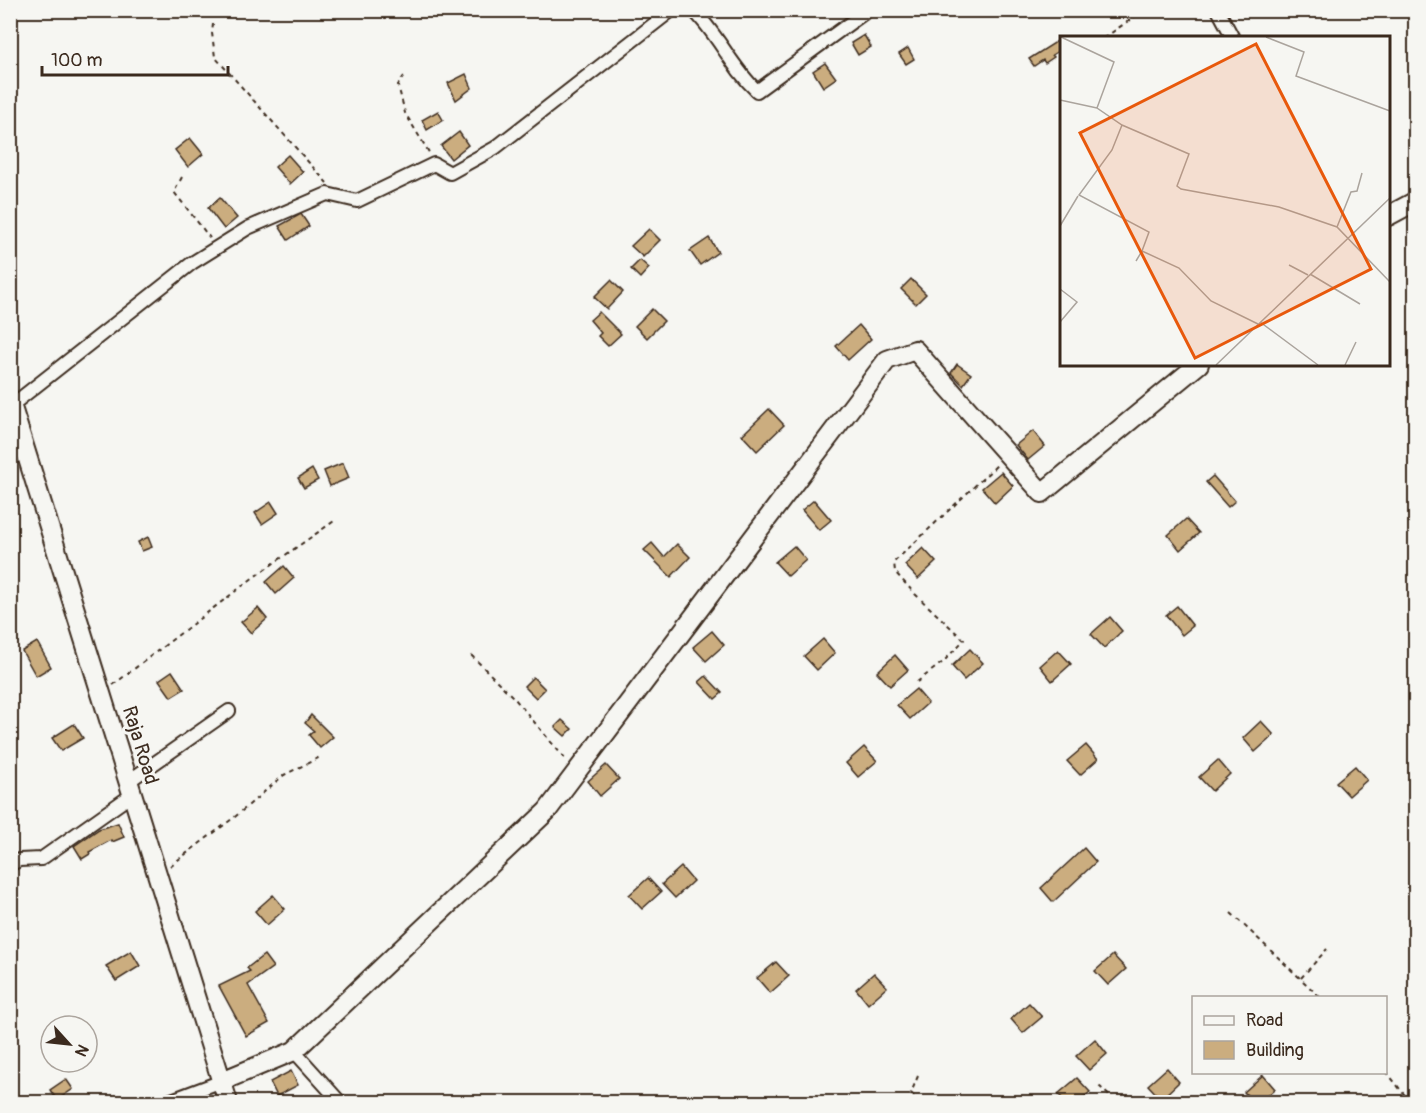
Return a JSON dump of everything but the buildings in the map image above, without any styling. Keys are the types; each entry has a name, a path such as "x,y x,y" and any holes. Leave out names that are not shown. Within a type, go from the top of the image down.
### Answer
{"street":[{"path":"12,411 192,263 248,228 327,194 357,201 434,165 450,173 495,148 672,10"},
{"path":"693,10 705,22 742,77 757,91 868,10"},
{"path":"1218,10 1232,36"},
{"path":"1390,215 1416,201"},
{"path":"166,1102 294,1051 547,811 887,360 915,350 1042,493 1197,366"},
{"name":"Raja Road","path":"12,411 228,1102"},
{"path":"10,865 19,860 41,859 229,711"},
{"path":"294,1051 340,1102"}],"path":[{"path":"1107,36 1144,10"},
{"path":"213,24 215,57 322,175 335,196"},
{"path":"404,76 398,85 405,113 426,146 434,165"},
{"path":"182,177 174,192 217,248"},
{"path":"917,682 943,662 964,640 895,572 894,562 1008,455"},
{"path":"102,694 254,577 337,519"},
{"path":"471,655 515,699 561,755 578,769"},
{"path":"158,874 236,816 284,775 320,757"},
{"path":"1231,913 1319,996"},
{"path":"1301,978 1326,949"},
{"path":"1387,1072 1410,1102"},
{"path":"918,1076 918,1081 912,1087 911,1093 919,1102"},
{"path":"1099,1086 1116,1102"}]}
